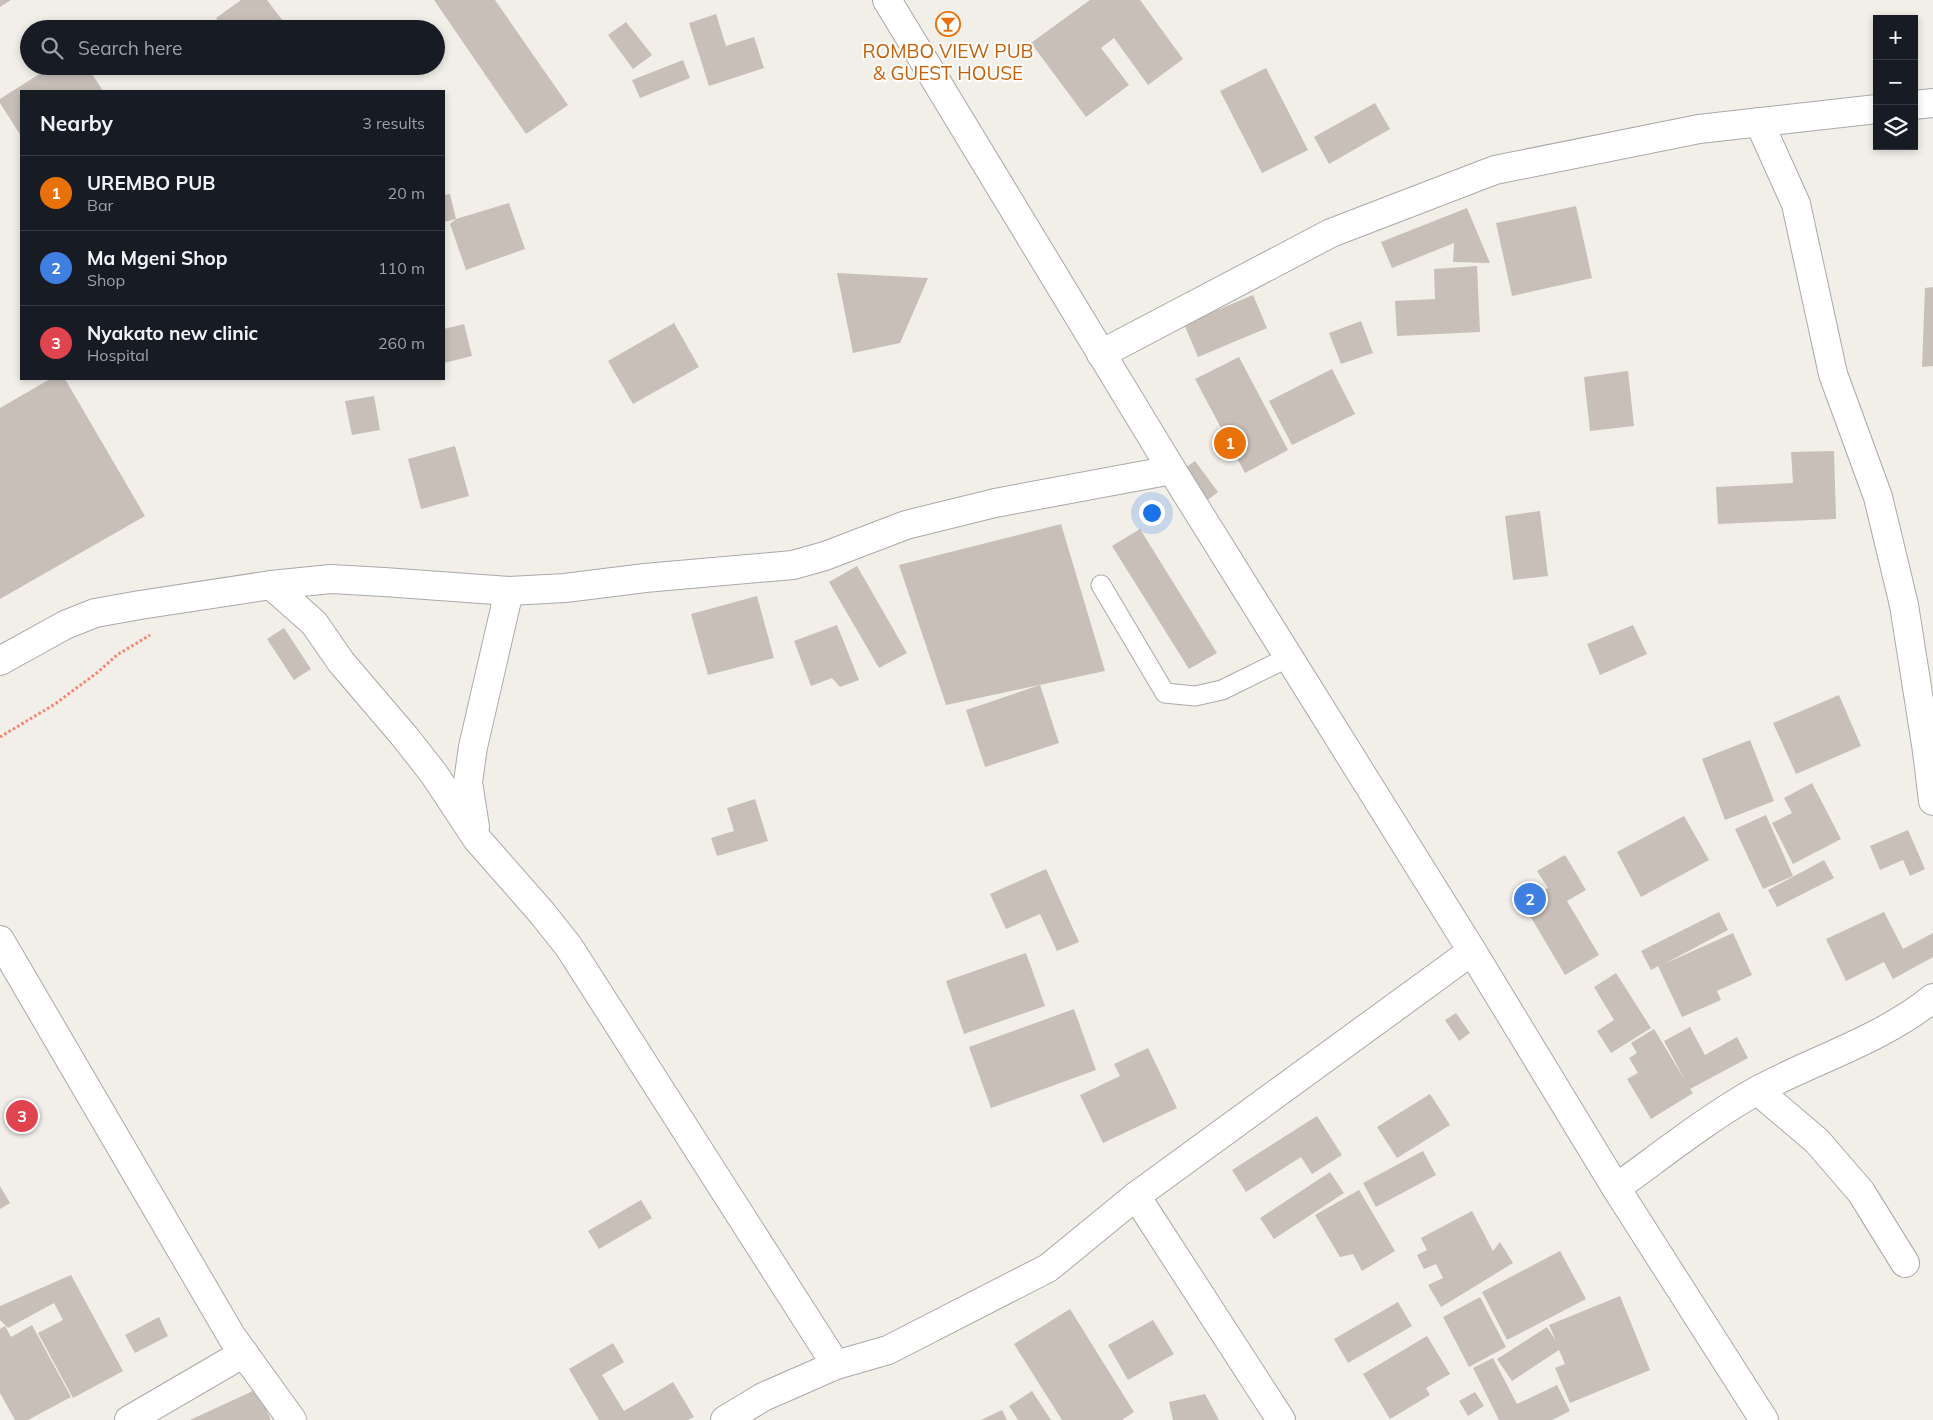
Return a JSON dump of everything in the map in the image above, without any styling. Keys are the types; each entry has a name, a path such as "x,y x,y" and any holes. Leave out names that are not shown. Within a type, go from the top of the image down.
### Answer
{"street":[{"path":"887,0 1172,470 1472,952 1616,1188 1764,1420"},
{"path":"1918,105 1933,103"},
{"path":"1101,354 1331,233 1495,170 1700,130 1873,109"},
{"path":"1759,122 1796,204 1833,374 1878,496 1904,605 1930,759 1933,801"},
{"path":"0,661 65,625 95,613 140,604 271,585 332,580 384,582 509,592 793,565 824,556 906,526 995,503 1172,470"},
{"path":"271,585 314,622 341,662 405,736 434,774 477,839 569,946 836,1365"},
{"path":"477,839 468,782 473,747 509,592"},
{"path":"0,940 232,1336 292,1420"},
{"path":"724,1420 763,1397 836,1365 888,1350 1048,1268 1136,1196 1472,952"},
{"path":"1616,1188 1706,1123 1758,1090 1873,1036 1916,1012 1933,998"},
{"path":"1758,1090 1817,1141 1855,1185 1905,1264"},
{"path":"1136,1196 1281,1420"},
{"path":"129,1420 244,1353"}],"lane":[{"path":"1101,585 1165,693 1196,696 1222,690 1289,658"}],"path":[{"path":"0,737 55,704 98,672 117,655 154,632"}],"building":[{"path":"0,0 11,0 0,7"},
{"path":"241,0 267,0 282,20 217,20 216,18"},
{"path":"434,0 495,0 568,105 526,134"},
{"path":"1090,0 1140,0 1183,59 1148,85 1114,38 1101,48 1129,85 1086,117 1031,43"},
{"path":"716,14 726,46 754,37 764,68 709,86 689,23"},
{"path":"626,22 652,55 633,69 608,35"},
{"path":"683,60 690,78 640,98 632,80"},
{"path":"1266,68 1308,150 1262,173 1220,91"},
{"path":"38,75 93,75 102,90 20,90 20,134 0,103 0,99"},
{"path":"1375,103 1390,129 1329,164 1314,137"},
{"path":"450,194 456,219 445,222 445,195"},
{"path":"509,203 525,249 466,270 450,224 456,219"},
{"path":"1576,206 1592,278 1512,296 1496,223"},
{"path":"1467,208 1490,263 1453,262 1454,243 1392,268 1381,242"},
{"path":"1477,266 1480,332 1397,336 1395,301 1435,299 1434,269"},
{"path":"837,273 928,278 900,343 853,353"},
{"path":"1933,287 1933,366 1922,367 1925,288"},
{"path":"1253,295 1267,328 1198,357 1184,324"},
{"path":"1361,321 1373,353 1341,364 1329,333"},
{"path":"674,323 699,367 633,404 608,361"},
{"path":"464,324 472,356 445,363 445,329"},
{"path":"1239,357 1288,450 1245,473 1195,379"},
{"path":"1332,369 1355,414 1292,445 1269,401"},
{"path":"1628,371 1634,426 1590,431 1584,377"},
{"path":"48,380 66,380 145,516 0,599 0,408"},
{"path":"374,396 380,430 352,435 345,401"},
{"path":"455,446 469,496 421,509 408,459"},
{"path":"1834,451 1836,519 1718,524 1716,487 1793,483 1791,452"},
{"path":"1195,461 1218,492 1205,502 1182,470"},
{"path":"1540,511 1548,576 1513,580 1505,516"},
{"path":"1061,524 1105,671 946,705 899,565"},
{"path":"1140,529 1217,653 1189,669 1112,546"},
{"path":"857,566 907,653 879,668 829,582"},
{"path":"757,596 774,658 708,675 691,614"},
{"path":"837,625 859,680 840,687 832,678 811,686 794,641"},
{"path":"1633,625 1647,654 1600,675 1587,644"},
{"path":"284,628 311,669 294,680 267,639"},
{"path":"1040,685 1059,743 985,767 966,710"},
{"path":"1839,695 1861,746 1796,774 1773,723"},
{"path":"1750,740 1774,801 1725,820 1702,759"},
{"path":"1812,783 1841,839 1793,864 1772,823 1792,813 1784,798"},
{"path":"755,799 768,841 717,856 711,838 734,831 727,808"},
{"path":"1766,815 1793,876 1763,889 1735,829"},
{"path":"1684,816 1709,860 1641,897 1617,852"},
{"path":"1908,830 1925,869 1910,876 1903,860 1880,870 1870,846"},
{"path":"1565,855 1586,890 1567,901 1599,955 1565,975 1522,902 1548,888 1537,871"},
{"path":"1824,860 1834,878 1777,907 1768,890"},
{"path":"1046,869 1079,942 1057,951 1040,914 1006,929 990,894"},
{"path":"1719,912 1728,930 1664,964 1733,933 1752,975 1717,991 1721,1000 1682,1017 1658,966 1651,970 1641,951"},
{"path":"1884,912 1903,949 1933,933 1933,957 1893,979 1884,962 1846,981 1826,939"},
{"path":"1026,953 1045,1006 964,1034 946,981"},
{"path":"1616,973 1651,1028 1611,1053 1597,1031 1614,1020 1594,987"},
{"path":"1074,1009 1096,1070 991,1108 969,1047"},
{"path":"1456,1013 1470,1033 1459,1041 1445,1020"},
{"path":"1690,1027 1705,1055 1737,1037 1748,1058 1690,1089 1693,1093 1651,1119 1627,1079 1638,1073 1629,1058 1637,1053 1631,1043 1654,1029 1686,1082 1664,1041"},
{"path":"1148,1048 1177,1108 1103,1143 1080,1095 1120,1076 1114,1064"},
{"path":"1430,1094 1450,1125 1397,1158 1377,1127"},
{"path":"1317,1116 1342,1155 1312,1174 1301,1157 1246,1192 1232,1170"},
{"path":"1423,1151 1436,1175 1376,1207 1363,1183"},
{"path":"1330,1172 1344,1193 1274,1239 1260,1218"},
{"path":"0,1186 10,1203 0,1209"},
{"path":"1359,1190 1395,1251 1362,1271 1353,1254 1340,1257 1315,1215"},
{"path":"641,1200 652,1218 599,1249 588,1231"},
{"path":"1472,1211 1493,1251 1500,1242 1513,1263 1441,1307 1428,1285 1443,1278 1436,1264 1424,1269 1417,1255 1427,1250 1421,1238"},
{"path":"1560,1251 1586,1299 1507,1340 1482,1292"},
{"path":"71,1275 123,1371 73,1398 38,1333 63,1320 54,1303 8,1328 0,1320 0,1306"},
{"path":"1620,1296 1650,1370 1570,1403 1555,1368 1565,1364 1559,1350 1512,1381 1497,1359 1547,1327 1556,1341 1549,1325"},
{"path":"1480,1297 1506,1347 1469,1367 1443,1317"},
{"path":"1398,1302 1412,1326 1348,1363 1334,1339"},
{"path":"1070,1309 1134,1412 1122,1420 1062,1420 1014,1344"},
{"path":"159,1317 168,1336 135,1353 125,1335"},
{"path":"1153,1320 1174,1354 1128,1380 1108,1345"},
{"path":"32,1325 71,1397 28,1420 15,1420 0,1393 0,1329 5,1326 11,1337"},
{"path":"1427,1336 1450,1374 1426,1388 1430,1395 1390,1419 1363,1374"},
{"path":"613,1343 624,1362 602,1375 624,1411 673,1382 694,1417 688,1420 599,1420 569,1369"},
{"path":"1493,1358 1517,1404 1557,1385 1570,1411 1552,1420 1499,1420 1473,1368"},
{"path":"257,1389 271,1420 190,1420"},
{"path":"1032,1391 1051,1420 1018,1420 1009,1406"},
{"path":"1475,1392 1484,1406 1468,1416 1459,1401"},
{"path":"1205,1394 1219,1420 1173,1420 1169,1402"},
{"path":"1002,1410 1007,1420 981,1420"}],"place":[{"name":"ROMBO VIEW PUB & GUEST HOUSE","path":"948,24"},
{"name":"UREMBO PUB","path":"1230,443"},
{"name":"Ma Mgeni Shop","path":"1530,899"},
{"name":"Nyakato new clinic","path":"22,1116"}]}
